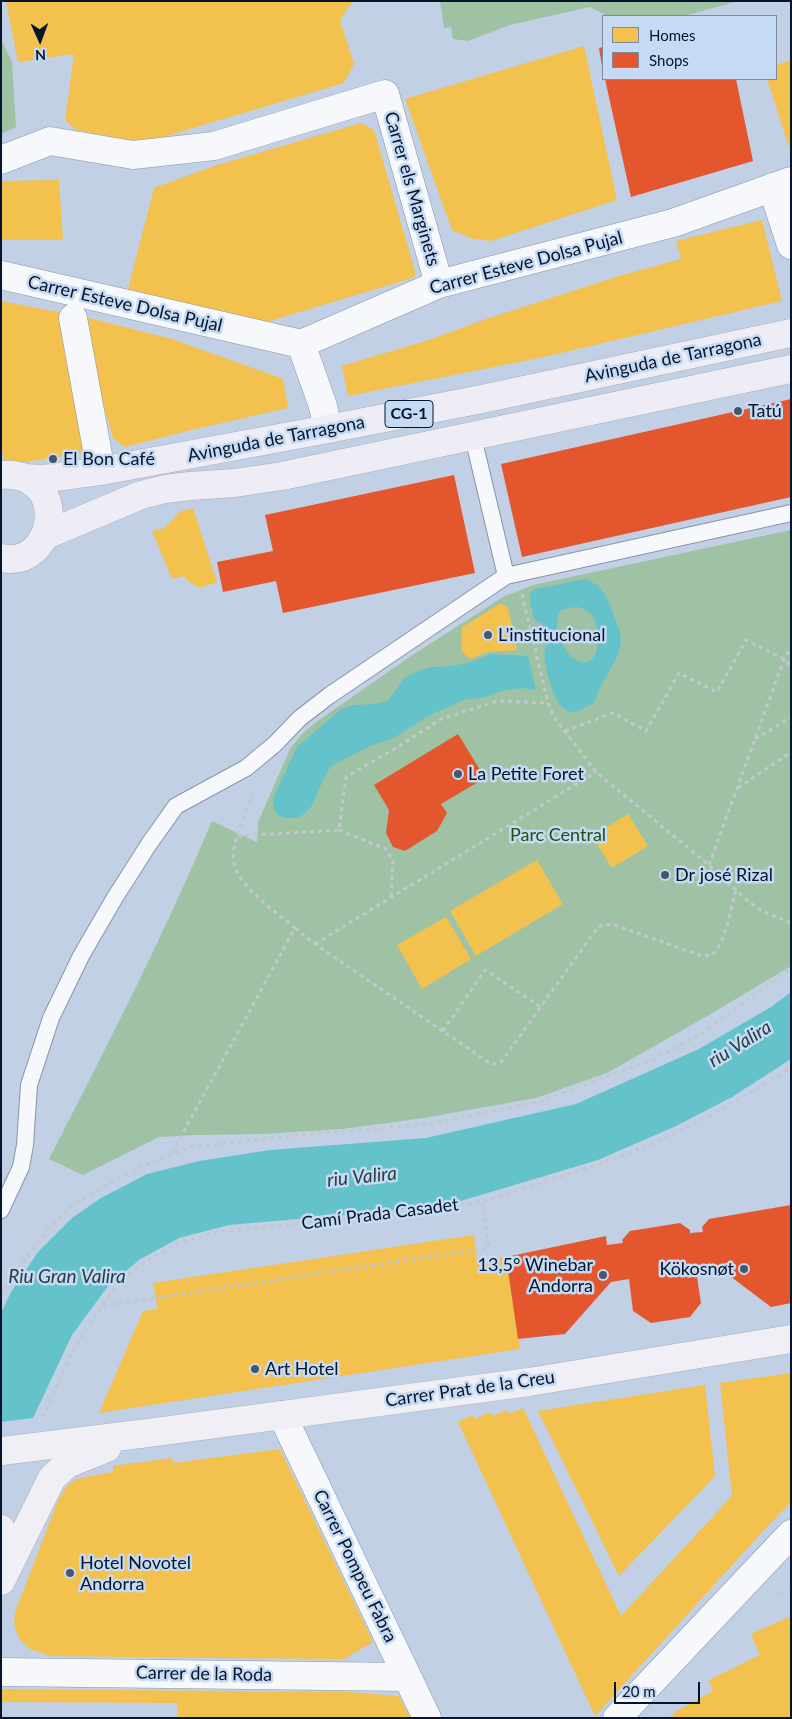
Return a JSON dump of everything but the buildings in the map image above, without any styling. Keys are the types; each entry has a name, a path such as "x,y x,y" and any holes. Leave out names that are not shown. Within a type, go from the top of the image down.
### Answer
{"highway":[{"name":"Avinguda de Tarragona","path":"13,477 43,479 101,471 328,429 492,397 791,333"},
{"name":"Avinguda de Tarragona","path":"46,535 141,495 165,489 235,484 282,476 791,370"},
{"name":"CG-1","path":"3,559 14,558 32,551 46,535 50,522 47,502 36,486 13,477"}],"main road":[{"name":"Carrer Prat de la Creu","path":"148,1433 529,1382 791,1339"},
{"path":"10,1450 148,1433"},
{"path":"1,1581 52,1478 64,1466 80,1458 148,1433"},
{"path":"1,1529 1,1546"}],"street":[{"name":"Carrer els Marginets","path":"1,160 50,142 133,155 214,146 385,94 439,284"},
{"name":"Carrer Esteve Dolsa Pujal","path":"1,275 301,344 439,284 673,223 782,184"},
{"path":"782,184 791,245"},
{"path":"74,318 101,471"},
{"path":"301,344 323,406 328,429"},
{"name":"Carrer Pompeu Fabra","path":"282,1415 427,1718"},
{"path":"616,1718 791,1534"},
{"name":"Carrer de la Roda","path":"1,1672 407,1677"}],"lane":[{"path":"473,437 512,575"},
{"path":"1,1210 21,1167 25,1145 29,1085 51,1018 81,956 114,899 176,806 246,768 275,744 300,718 330,696 512,575 791,514"}],"path":[{"path":"512,575 548,703 554,717 566,730 596,772 709,865 749,902 762,911 790,921"},
{"path":"566,730 612,714 646,731 679,673 717,692 746,640 784,659 791,666"},
{"path":"709,865 784,659 791,648"},
{"path":"338,830 346,777 396,748 441,718 498,701 548,703"},
{"path":"755,740 791,717"},
{"path":"737,789 791,752"},
{"path":"315,944 596,772"},
{"path":"256,784 232,855 235,871 244,884 315,944 491,1064 502,1062 600,926 612,924 699,955 713,954 720,943 736,890"},
{"path":"238,836 338,830 386,849 393,861 391,897"},
{"path":"172,1154 295,928"},
{"path":"1,1296 10,1280 46,1231 72,1205 121,1177 158,1159 192,1147 299,1135 429,1124 541,1101 654,1059 700,1034 791,968"},
{"path":"443,1031 485,970 541,1007"},
{"name":"Camí Prada Casadet","path":"39,1425 74,1348 118,1282 144,1263 178,1243 216,1232 437,1210 496,1198 650,1145 692,1125 791,1068"},
{"path":"103,1306 489,1248 483,1206 480,1201"},
{"path":"780,1595 791,1591"}],"green space":[{"path":"440,1 739,1 688,15 606,15 590,7 510,25 468,41 453,39 451,27 444,28"},
{"path":"1,39 12,62 16,127 1,134"},
{"name":"Parc Central","path":"791,530 791,966 607,1073 536,1098 424,1118 343,1129 159,1137 83,1175 49,1159 154,950 212,821 257,842 258,822 290,749 301,735 316,722 411,656 503,597 533,585"}],"water":[{"path":"586,579 597,585 606,596 620,631 621,642 618,655 594,703 578,711 567,711 561,706 553,691 545,660 547,638 545,628 534,619 529,595 535,589","holes":["577,607 591,614 597,629 597,649 593,658 584,662 571,657 563,645 557,628 560,611"]},
{"path":"490,654 528,656 536,690 522,688 501,691 486,697 464,700 428,716 394,738 370,746 335,764 328,770 311,807 298,818 286,818 278,815 274,809 273,798 297,747 341,709 354,705 375,704 389,700 404,678 420,670 472,662"},
{"name":"Riu Gran Valira","path":"791,992 791,1059 732,1097 676,1126 598,1160 454,1203 378,1212 229,1225 179,1238 139,1260 108,1286 72,1335 33,1418 1,1422 1,1313 11,1292 38,1252 72,1218 101,1198 147,1174 199,1161 270,1150 426,1138 576,1104 699,1049 771,1007"}],"place":[{"name":"Tatú","path":"738,411"},
{"name":"El Bon Café","path":"53,459"},
{"name":"L’institucional","path":"488,635"},
{"name":"La Petite Foret","path":"458,774"},
{"name":"Dr josé Rizal","path":"665,875"},
{"name":"Kökosnøt","path":"744,1269"},
{"name":"13,5° Winebar Andorra","path":"603,1275"},
{"name":"Art Hotel","path":"255,1369"},
{"name":"Hotel Novotel Andorra","path":"70,1573"}],"water label":[{"name":"riu Valira","path":"740,1044"},
{"name":"riu Valira","path":"362,1177"}]}
